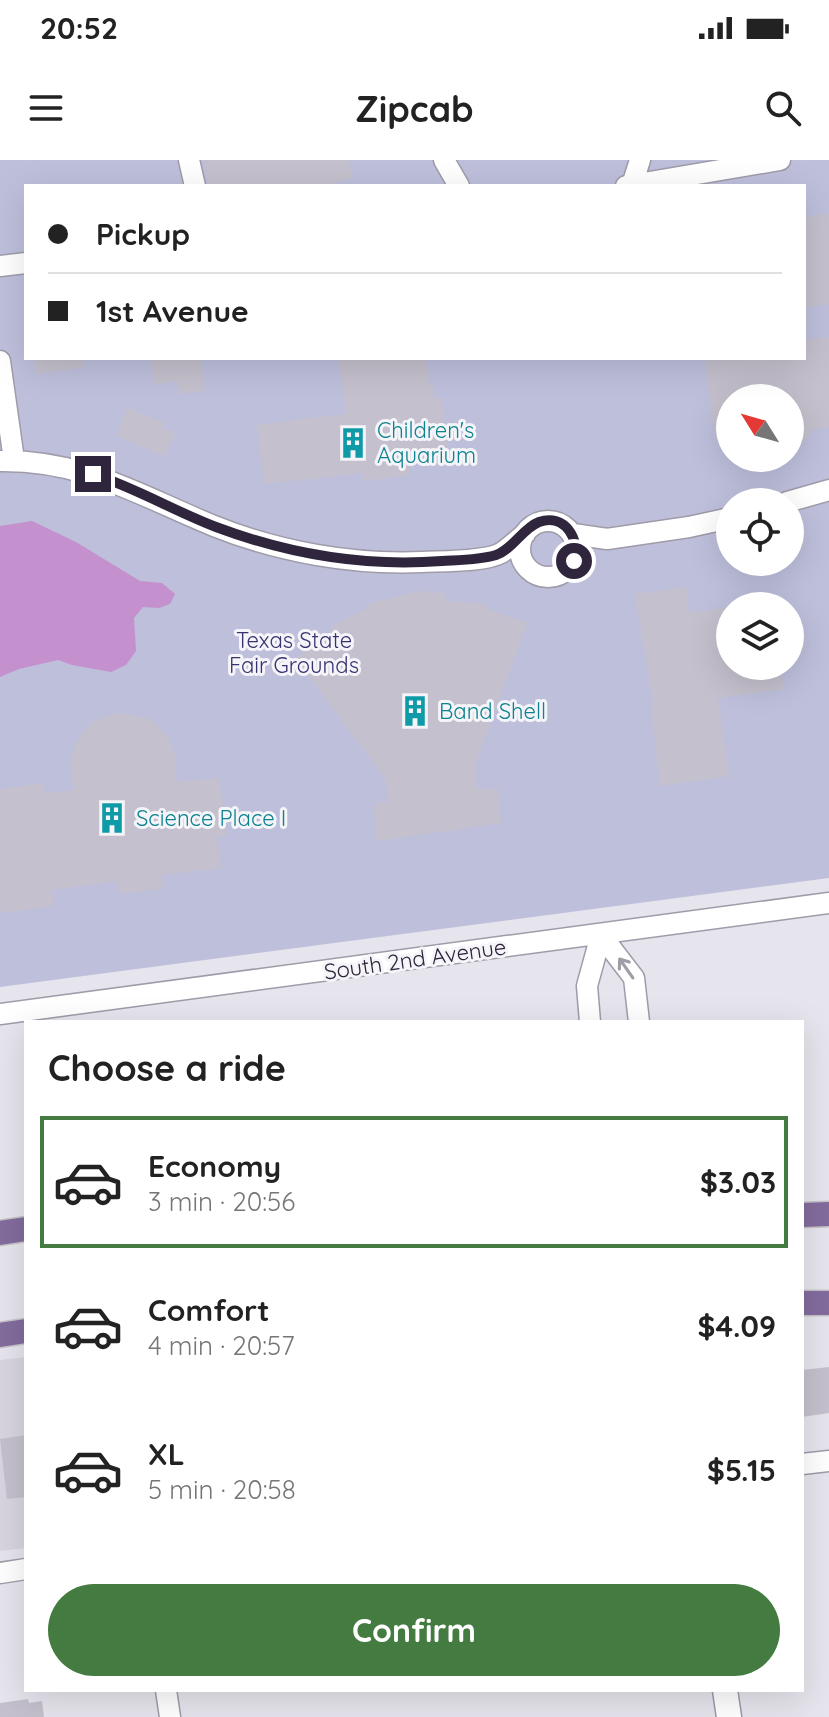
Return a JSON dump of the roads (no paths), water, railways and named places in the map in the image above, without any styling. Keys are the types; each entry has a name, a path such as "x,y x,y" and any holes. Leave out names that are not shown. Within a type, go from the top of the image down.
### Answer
{"main road":[{"path":"804,1215 829,1214"},
{"path":"0,1233 24,1229"},
{"path":"804,1303 829,1303"},
{"path":"0,1335 24,1331"},
{"path":"725,1692 729,1717"}],"street":[{"path":"189,160 195,184"},
{"path":"444,160 458,184"},
{"path":"632,184 640,160"},
{"path":"638,184 780,160"},
{"path":"0,266 24,263"},
{"path":"0,361 7,457 56,464 93,474 217,527 307,553 357,561 442,561 498,555 536,574 553,577 607,539"},
{"path":"804,497 829,490"},
{"path":"498,555 531,527 549,520 567,527 573,534 577,553 574,561"},
{"path":"573,534 607,539 716,521"},
{"path":"525,534 520,552 528,569"},
{"name":"South 2nd Avenue","path":"0,1014 829,903"},
{"path":"590,1020 587,986 601,935"},
{"path":"601,935 634,978 639,1020"},
{"path":"804,1464 829,1461"},
{"path":"0,1573 24,1569"},
{"path":"166,1692 170,1717"}],"place":[{"name":"Children's Aquarium","path":"353,443"},
{"name":"Band Shell","path":"415,711"},
{"name":"Science Place I","path":"112,818"}],"park label":[{"name":"Texas State Fair Grounds","path":"294,652"}]}
